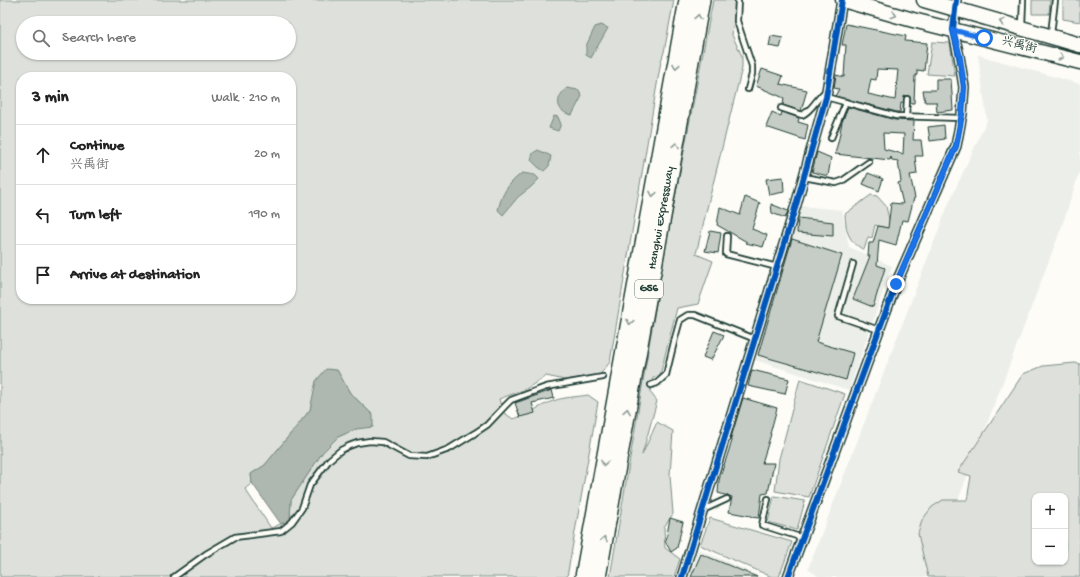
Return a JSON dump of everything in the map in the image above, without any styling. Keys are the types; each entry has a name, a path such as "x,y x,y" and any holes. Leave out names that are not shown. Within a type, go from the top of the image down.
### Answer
{"highway":[{"name":"Hanghui Expressway","path":"584,577 688,0"},
{"name":"Hanghui Expressway","path":"597,577 701,0"}],"main road":[{"name":"兴禹街","path":"843,0 913,20 1080,62"},
{"name":"兴禹街","path":"924,0 955,4 1022,28 1080,45"}],"street":[{"path":"682,577 804,177 826,94 843,0"},
{"path":"788,577 896,284 956,146 962,118 964,86 960,56 953,30 955,4"}],"lane":[{"path":"738,0 737,21 752,66 752,74 748,89"},
{"path":"1022,28 1023,0"},
{"path":"1051,36 1055,0"},
{"path":"781,108 802,115 807,113 820,95 826,94 846,102 896,116 962,118"},
{"path":"906,117 907,99"},
{"path":"831,138 846,102"},
{"path":"804,177 836,183 869,162"},
{"path":"727,236 726,254 777,267"},
{"path":"853,264 838,316 880,330"},
{"path":"651,384 657,383 666,375 680,320 688,315 695,315 755,339"},
{"path":"174,577 206,554 236,537 281,531 292,522 302,508 310,485 329,460 340,450 357,443 370,441 383,442 409,456 427,457 449,449 487,425 511,400 546,387 603,377"},
{"path":"702,510 727,499"},
{"path":"768,499 762,525 803,538"}],"shaded area":[{"path":"0,0 674,0 661,61 610,362 599,376 565,380 546,376 526,389 499,399 503,412 513,419 548,403 562,399 588,395 598,402 567,577 0,577","holes":["337,370 350,393 373,415 356,429 338,437 322,453 291,500 290,520 271,528 245,489 252,483 251,474 265,465 310,410 317,382"]},
{"path":"713,0 737,0 732,35 742,56 742,68 696,254 713,261 698,304 677,308 660,375 653,378 650,392 657,401 642,455 657,422 673,431 670,475 673,514 664,527 665,548 680,559 674,577 610,577 666,245"},
{"path":"1032,0 1050,0 1049,14 1032,14"},
{"path":"1063,0 1080,0 1080,22 1063,19"},
{"path":"601,25 608,28 591,58 586,55 586,46 595,27"},
{"path":"932,42 950,43 955,76 927,74"},
{"path":"978,55 1080,84 1080,170 1062,226 929,577 819,577 808,569 949,203 987,120"},
{"path":"567,88 578,90 582,96 572,115 562,111 559,104 560,96"},
{"path":"554,116 558,117 561,124 558,131 549,128"},
{"path":"538,150 551,156 549,166 544,171 531,160 533,153"},
{"path":"522,173 535,175 539,179 518,197 503,215 498,210 501,199 509,185"},
{"path":"871,195 877,196 886,206 891,229 875,225 872,238 868,237 864,250 851,239 847,231 845,214"},
{"path":"801,206 842,210 849,247 892,266 849,390 755,360"},
{"path":"1075,363 1080,364 1080,577 928,577 918,534 922,520 932,507 943,500 967,500 971,476 958,472 1023,374 1043,366"},
{"path":"326,369 337,370 350,393 373,415 373,427 356,429 338,437 322,453 291,500 290,520 281,524 252,483 251,474 265,465 310,410 316,381"},
{"path":"800,379 845,394 809,497 775,491 779,459"},
{"path":"774,496 805,501 797,530 768,522"},
{"path":"710,518 792,542 779,577 772,577 700,545"},
{"path":"698,549 762,577 689,577"}],"building":[{"path":"846,24 906,36 905,41 927,43 924,71 917,70 917,75 915,76 914,103 911,103 909,96 905,96 903,103 901,103 900,112 897,112 835,96 839,89 834,88 836,75 844,77 846,45 842,45","holes":["877,69 898,70 895,100 868,94 871,79 876,80"]},
{"path":"771,36 783,38 780,48 769,46"},
{"path":"762,69 783,76 780,84 807,90 801,111 783,105 784,98 756,86"},
{"path":"936,79 951,79 953,110 937,112 936,102 925,102 923,90 936,90"},
{"path":"848,107 895,120 914,121 913,140 921,140 923,156 915,156 917,174 910,175 915,198 908,221 902,220 896,245 879,240 877,265 885,268 873,307 853,299 870,256 868,256 869,243 873,243 878,226 888,228 891,203 903,204 898,183 901,182 898,161 892,160 891,157 890,160 835,154 842,122","holes":["883,133 904,134 903,154 884,149"]},
{"path":"772,112 781,116 782,112 799,118 798,122 808,125 805,140 766,127"},
{"path":"944,125 945,139 930,141 928,127"},
{"path":"817,152 831,158 828,176 812,172"},
{"path":"868,173 883,179 879,191 863,184"},
{"path":"783,177 784,192 769,195 766,179"},
{"path":"745,197 760,203 752,229 767,235 763,247 746,243 747,242 717,225 720,207 740,215"},
{"path":"771,204 788,211 785,218 772,213"},
{"path":"798,218 833,222 833,236 797,233"},
{"path":"710,231 721,233 718,253 705,251"},
{"path":"792,239 842,255 816,342 853,353 846,380 758,355"},
{"path":"714,331 724,335 711,360 703,357"},
{"path":"752,370 789,379 785,394 748,386"},
{"path":"552,390 554,398 532,403 535,413 520,417 515,403"},
{"path":"743,398 777,408 762,463 774,463 768,493 762,494 759,518 729,512 732,497 718,493 719,480 732,441 730,441"},
{"path":"670,518 683,522 677,548 671,552 665,541"},
{"path":"701,554 757,577 691,577"}],"cycle path":[{"path":"682,577 796,205 826,97 842,0"},
{"path":"788,577 896,284 956,146 962,114 964,87 953,30 956,0"}],"route":[{"path":"896,284 956,146 962,114 964,86 960,56 953,30 984,38"}]}
